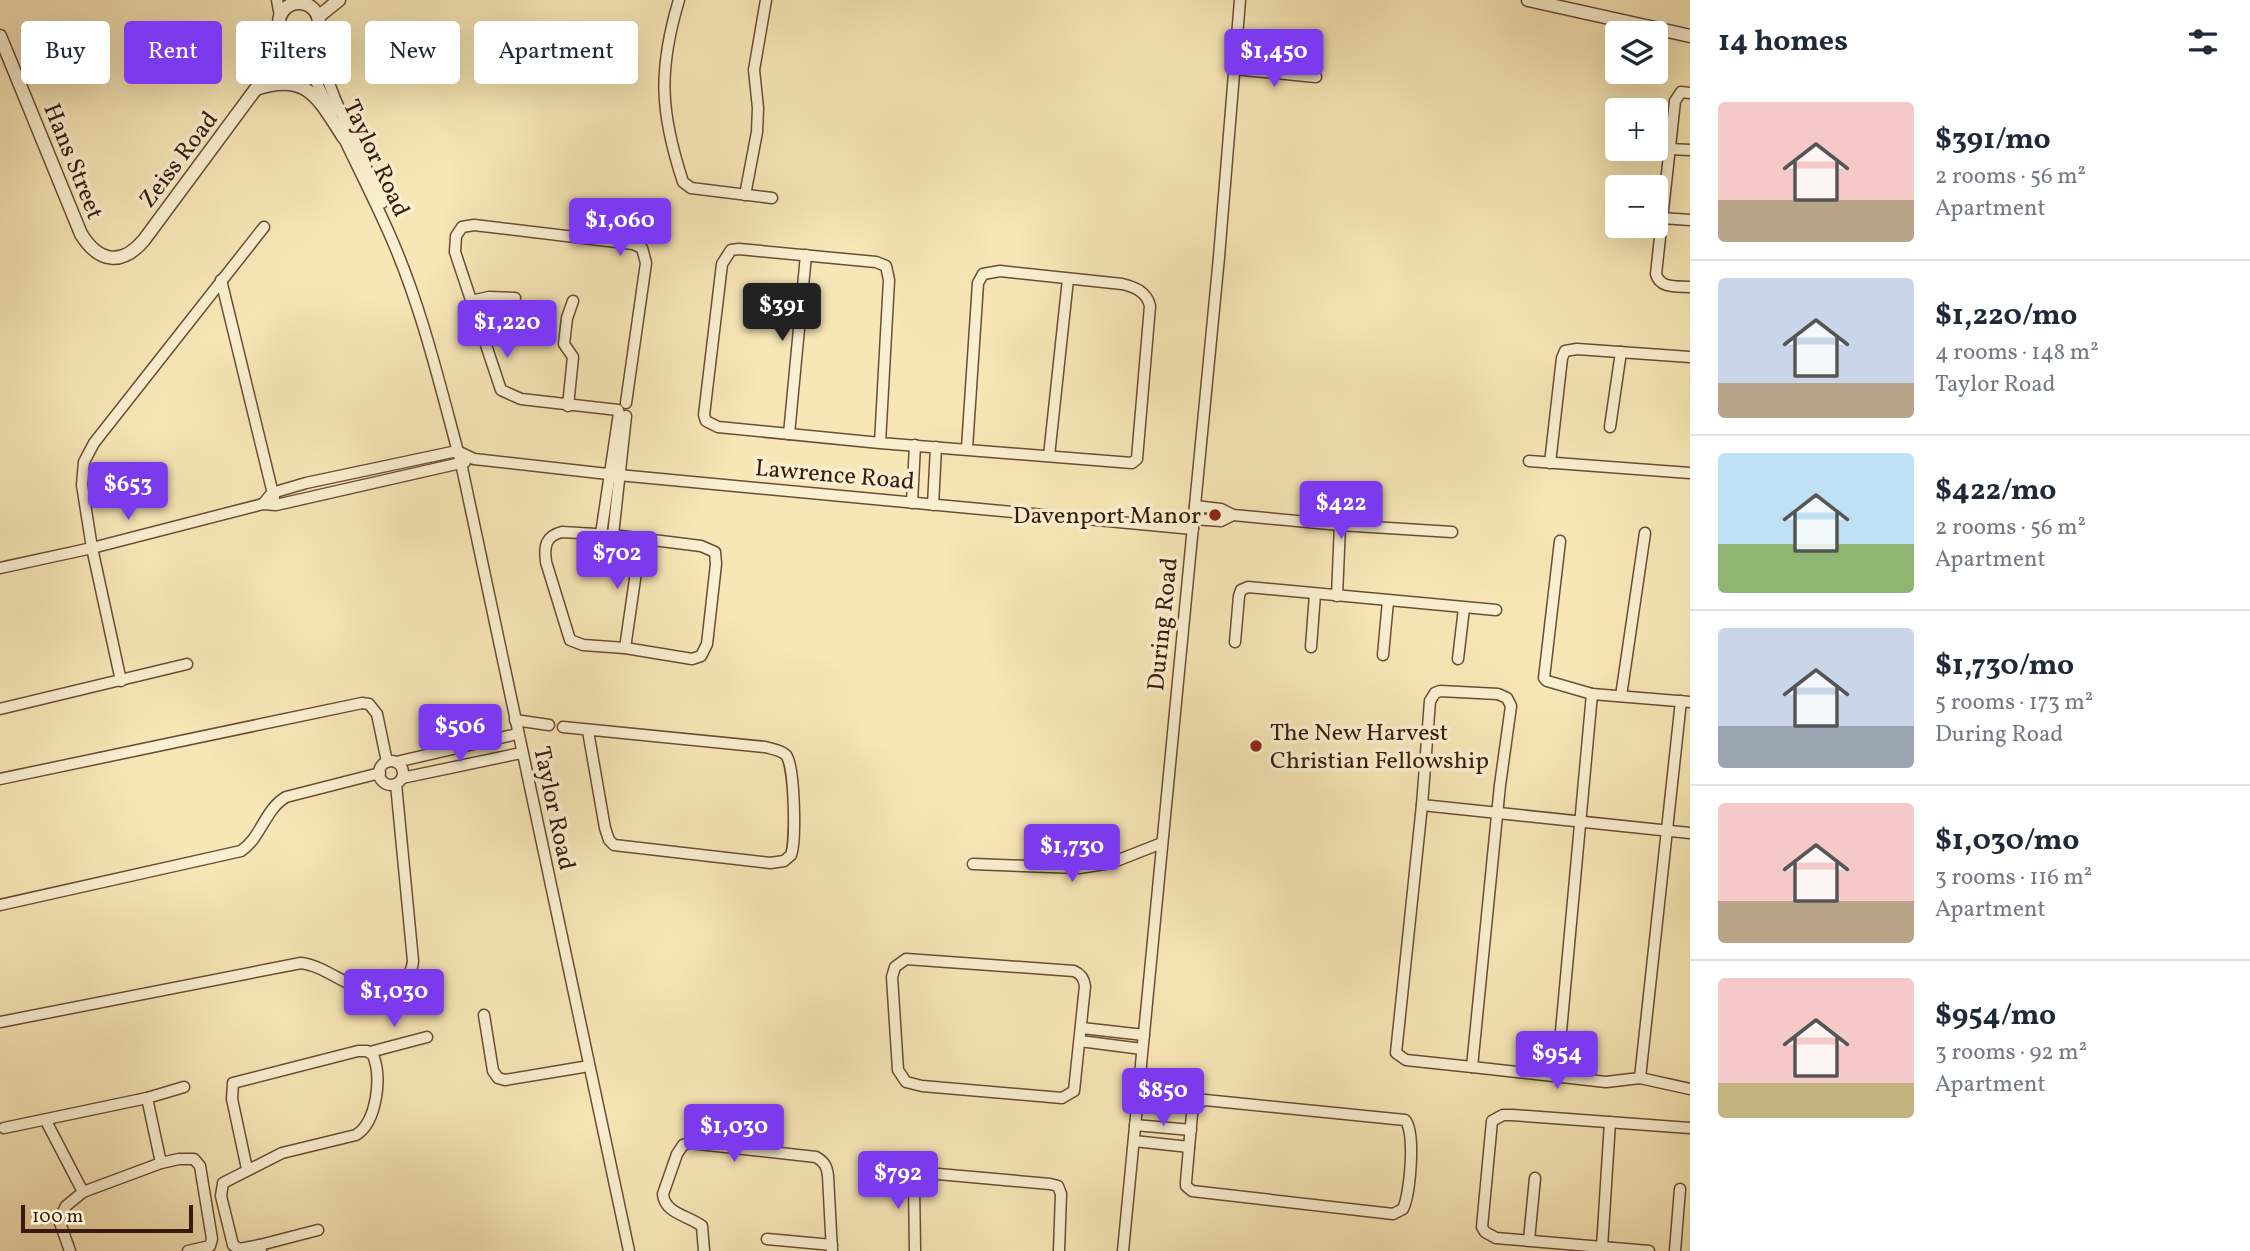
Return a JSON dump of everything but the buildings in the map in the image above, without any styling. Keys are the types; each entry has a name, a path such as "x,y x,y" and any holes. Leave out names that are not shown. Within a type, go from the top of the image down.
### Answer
{"street":[{"path":"277,0 280,21"},
{"path":"314,12 326,0"},
{"path":"314,12 340,0"},
{"path":"679,0 667,43 663,93 682,182 691,188 772,198"},
{"path":"745,195 757,132 758,108 754,70 766,0"},
{"name":"During Road","path":"1123,1251 1195,506 1240,0"},
{"path":"1528,0 1690,36"},
{"path":"280,21 283,10 293,2 301,3 314,12 316,21"},
{"name":"Hans Street","path":"0,37 81,234 88,245 102,256"},
{"path":"1234,69 1316,77"},
{"path":"256,89 284,82 298,84 309,90 344,138"},
{"name":"Zeiss Road","path":"102,256 118,258 136,250 260,84"},
{"name":"Taylor Road","path":"319,84 390,234 413,295 461,463 629,1251"},
{"name":"Taylor Road","path":"329,84 399,237 413,295"},
{"path":"1666,175 1676,97 1681,92 1690,93"},
{"path":"1669,149 1690,150"},
{"path":"1668,218 1690,220"},
{"path":"601,534 613,475 646,263 642,248 620,242 474,225 462,227 454,246 501,390 521,399 622,411"},
{"path":"121,681 92,548 82,485 84,463 94,443 264,227"},
{"path":"1660,238 1657,279 1667,285 1690,287"},
{"path":"880,443 888,272 886,266 876,262 731,250 724,258 704,415 711,425 789,434 880,443 967,448 1129,464 1137,459 1150,306 1148,298 1131,286 986,272 979,279 967,448"},
{"path":"789,434 806,255"},
{"path":"1049,456 1068,279"},
{"path":"221,280 276,505"},
{"path":"471,301 489,297 515,298"},
{"path":"568,406 573,357 564,344 567,318 573,301"},
{"path":"1550,463 1563,355 1569,350 1690,357"},
{"path":"1610,427 1621,352"},
{"path":"912,503 915,445"},
{"path":"933,505 936,447"},
{"path":"263,504 272,493 306,483 457,451"},
{"name":"Lawrence Road","path":"457,451 474,458 613,475 933,505 1193,524 1221,521 1233,515"},
{"name":"Lawrence Road","path":"0,568 92,548 263,504 276,505 474,458"},
{"path":"1529,461 1690,474"},
{"path":"613,475 613,535"},
{"path":"1195,506 1221,509 1233,515 1340,526 1452,532"},
{"path":"1337,596 1340,526"},
{"path":"562,532 601,534 701,546 715,552 707,644 698,659 583,645 570,640 546,562 546,543 554,534 562,532"},
{"path":"1621,696 1645,533"},
{"path":"625,649 641,538"},
{"path":"1560,541 1544,678 1592,694 1686,701 1665,831 1640,1078"},
{"path":"1235,642 1239,596 1245,588 1496,610"},
{"path":"1311,646 1315,594"},
{"path":"1383,655 1388,601"},
{"path":"1458,659 1464,608"},
{"path":"0,709 187,664"},
{"path":"1472,1067 1503,756 1511,706 1507,698 1498,694 1440,691 1432,696 1396,1053 1406,1060 1472,1067 1557,1075 1615,1082 1640,1078 1690,1089"},
{"path":"1557,1075 1592,694"},
{"path":"0,779 362,703 369,704 377,714 391,762 402,769 399,781 413,961 409,975 391,989 370,992 362,990 322,969 301,963 0,1022"},
{"path":"515,720 549,725"},
{"path":"564,727 765,747 780,751 787,757 791,771 791,855 784,861 770,863 614,845 605,828 588,731"},
{"path":"517,734 391,762 383,765 380,773 383,781 399,781 521,752"},
{"path":"0,905 240,851 251,842 274,806 286,797 380,773"},
{"path":"1422,805 1690,834"},
{"path":"973,864 1063,868 1093,866 1111,863 1162,843"},
{"path":"906,959 1074,971 1084,980 1082,1028 1076,1086 1069,1095 1062,1098 911,1084 902,1079 898,1070 893,971 899,962 906,959"},
{"path":"484,1015 493,1071 498,1078 505,1080 589,1066"},
{"path":"1082,1028 1143,1035"},
{"path":"247,1170 232,1099 233,1083 358,1051 370,1052 427,1037"},
{"path":"1080,1041 1142,1049"},
{"path":"318,1230 260,1248 235,1248 221,1196 223,1183 282,1153 356,1135 362,1131 372,1111 377,1081 375,1061 370,1052"},
{"path":"4,1128 147,1098 184,1087"},
{"path":"147,1098 161,1163"},
{"path":"1205,1100 1399,1118 1409,1124 1411,1132 1406,1203 1399,1212 1393,1214 1197,1194 1186,1186 1191,1130 1194,1109 1200,1101 1205,1100"},
{"path":"1649,1251 1496,1237 1485,1232 1482,1227 1492,1121 1503,1115 1512,1115 1690,1128"},
{"path":"46,1121 83,1192"},
{"path":"1602,1247 1610,1122"},
{"path":"1135,1125 1191,1130"},
{"path":"1134,1141 1189,1147"},
{"path":"704,1251 702,1226 668,1208 663,1194 677,1154 683,1145 689,1143 816,1157 822,1160 827,1167 832,1248 767,1239"},
{"path":"70,1251 59,1220 66,1206 83,1192 161,1163 190,1158 200,1166 212,1242 208,1247 188,1251"},
{"path":"915,1251 914,1181 920,1174 927,1172 1058,1186 1061,1194 1059,1251"},
{"path":"1529,1240 1535,1178"},
{"path":"1675,1251 1680,1189"}],"place":[{"name":"Davenport Manor","path":"1215,515"},
{"name":"The New Harvest Christian Fellowship","path":"1256,746"}]}
